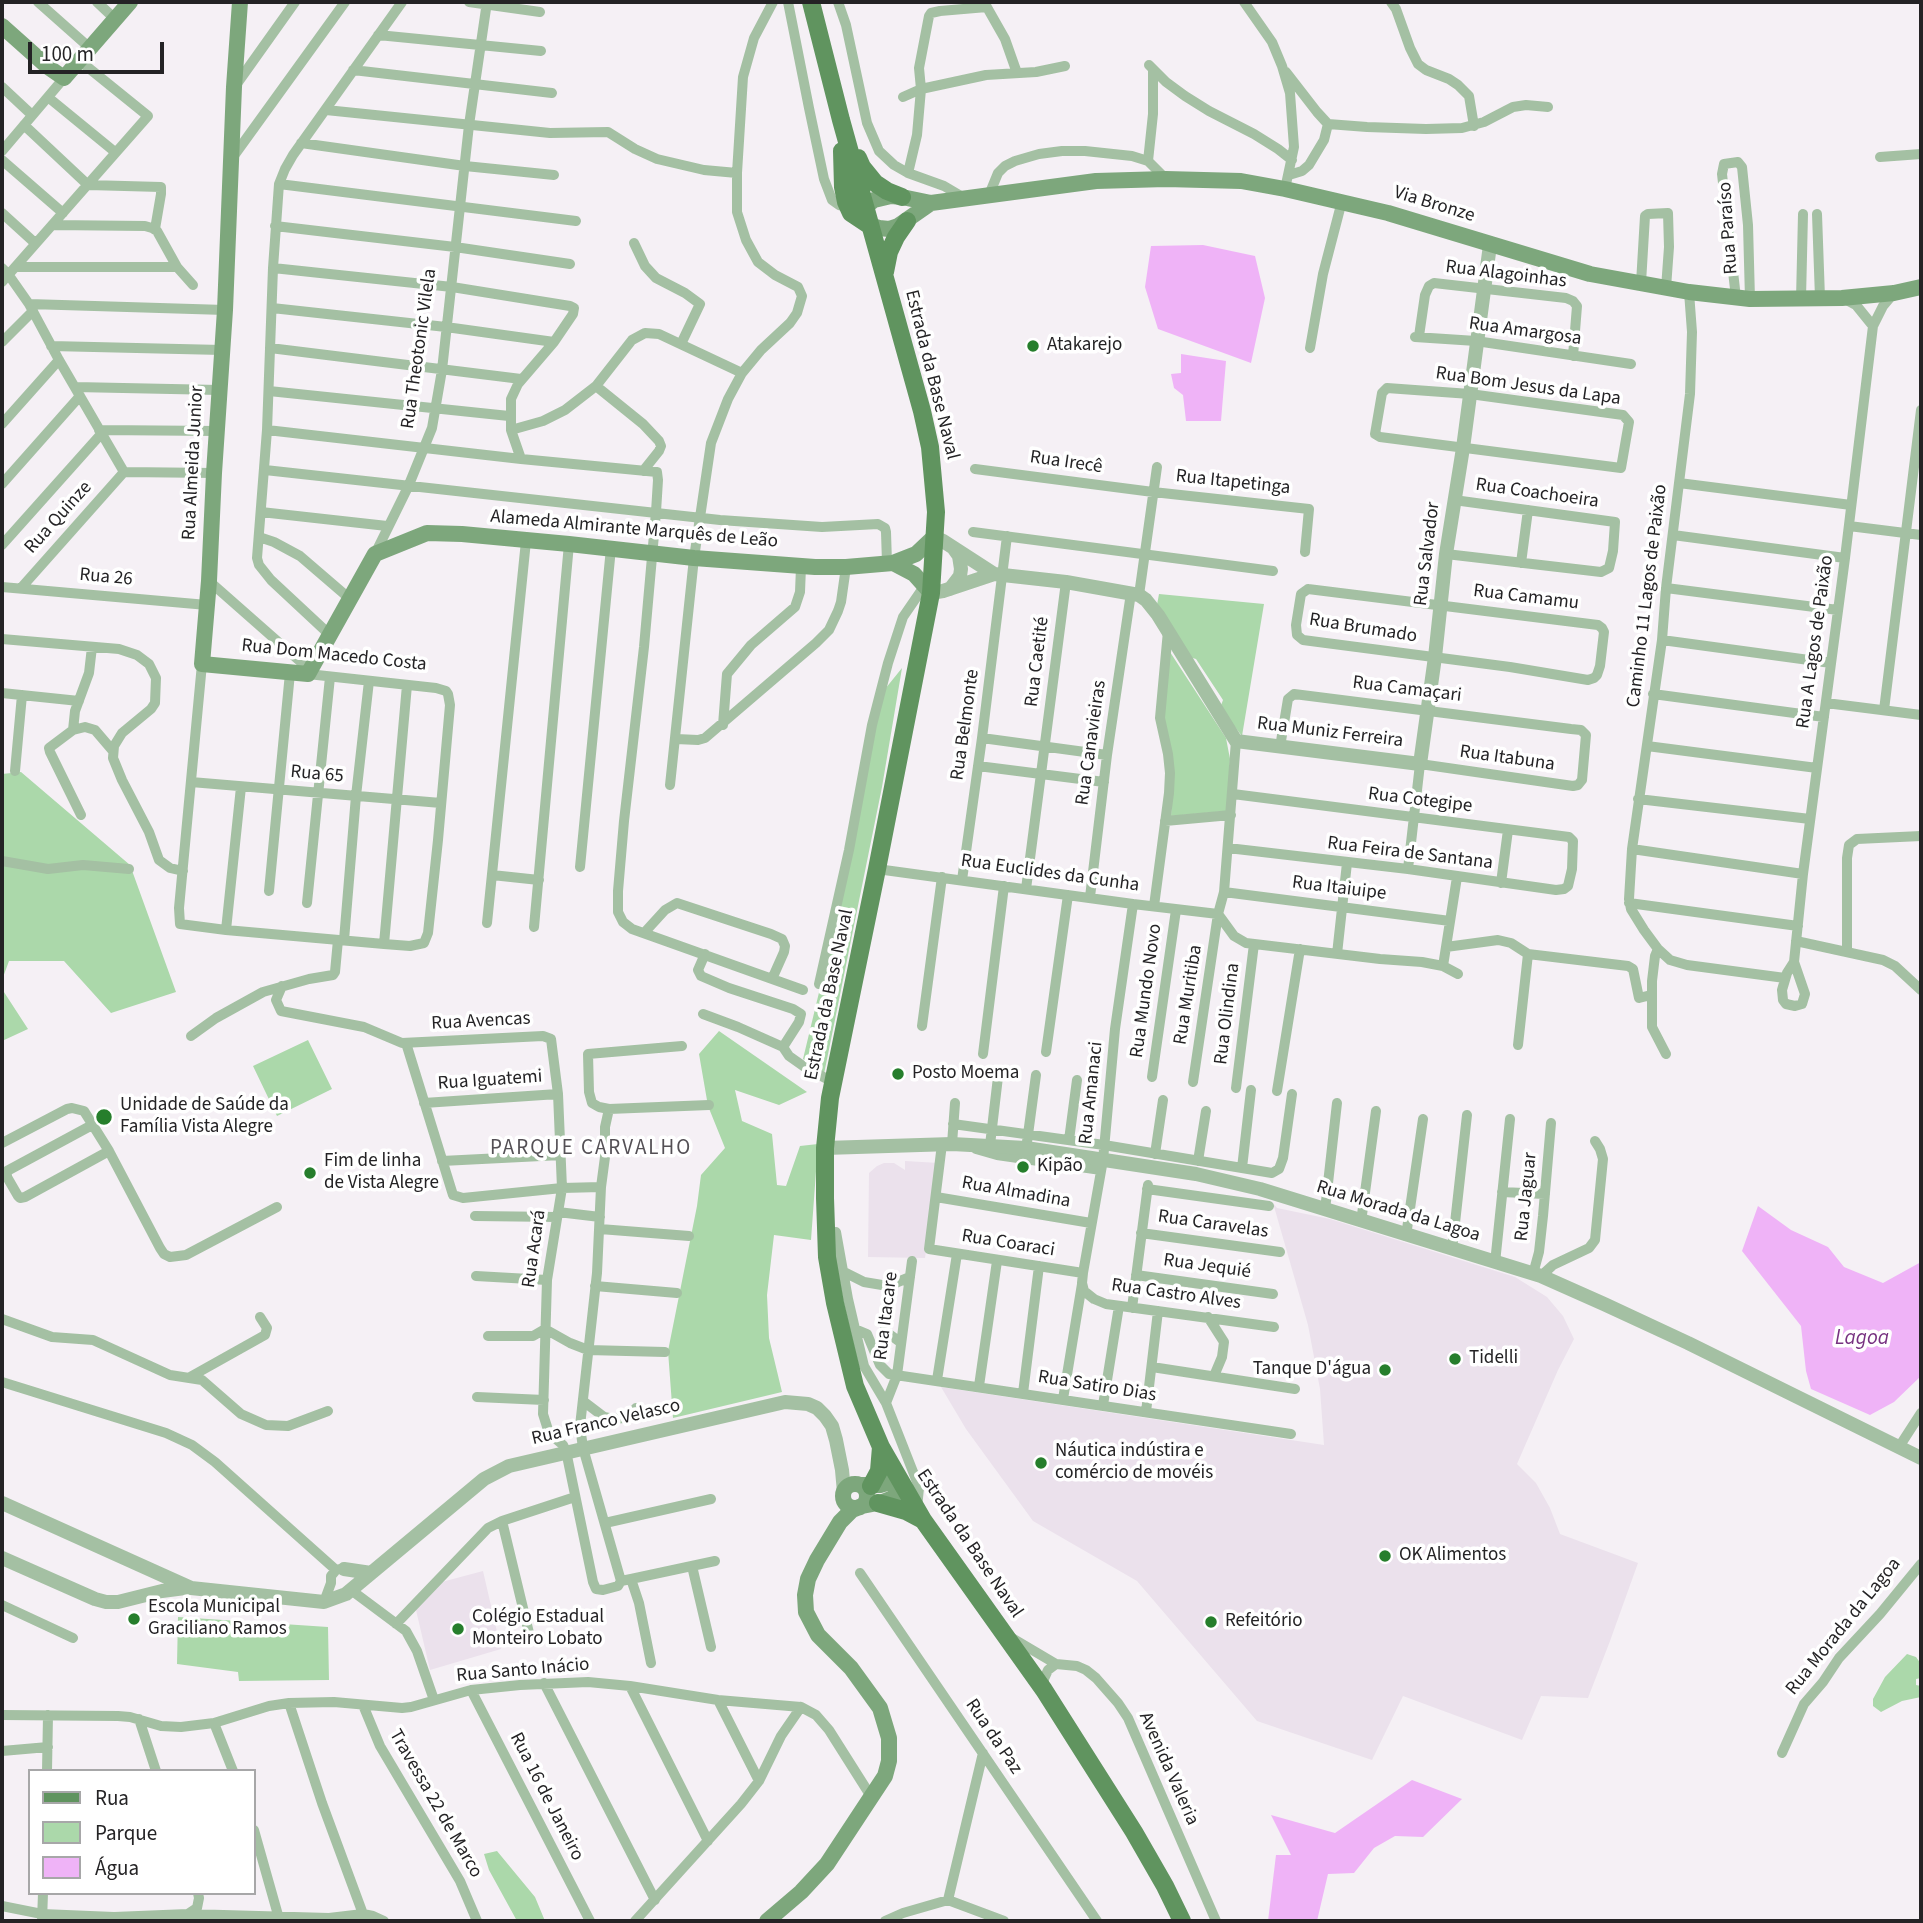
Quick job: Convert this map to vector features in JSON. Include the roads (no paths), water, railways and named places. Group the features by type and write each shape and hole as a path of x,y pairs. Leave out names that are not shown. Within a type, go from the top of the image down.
{"main road":[{"path":"2,26 48,68 64,78 130,2"},
{"path":"811,2 841,120 858,159 868,175 882,188 902,197"},
{"name":"Rua Almeida Junior","path":"202,664 241,4"},
{"path":"841,120 843,187 857,207 851,212 869,225"},
{"name":"Via Bronze","path":"857,207 885,197 902,197 931,204 1096,181 1166,179 1287,182 1342,201 1414,220 1590,274 1689,292 1743,298 1801,299 1894,293 1921,287"},
{"name":"Via Bronze","path":"869,225 889,229 898,226 931,204"},
{"path":"884,275 889,252 907,221"},
{"name":"Estrada da Base Naval","path":"869,225 930,447 936,512 928,589 877,869 833,1082 825,1148 829,1272 855,1385 881,1447 920,1514 1044,1690 1134,1832 1182,1921"},
{"name":"Alameda Almirante Marquês de Leão","path":"375,554 427,533 435,533 694,558 846,567 890,563 916,554 934,537"},
{"name":"Rua Theotonic Vilela","path":"309,672 375,554"},
{"path":"890,563 914,574 928,589"},
{"name":"Rua Dom Macedo Costa","path":"202,664 289,673 309,672"},
{"path":"825,1198 836,1232"},
{"path":"767,1921 801,1892 827,1864 872,1798 885,1776 889,1761 889,1738 884,1718 872,1695 851,1668 818,1635 805,1606 806,1586 811,1571 840,1522 855,1489 878,1471 881,1447"},
{"path":"855,1489 902,1482"},
{"path":"840,1522 852,1510 893,1498 902,1482"},
{"path":"855,1489 848,1506 870,1504 920,1514"}],"street":[{"path":"7,273 148,116 86,55 38,2"},
{"path":"97,2 115,19"},
{"path":"234,87 295,2"},
{"path":"231,160 345,2"},
{"path":"330,635 283,593 263,571 257,558 265,470 279,184 301,143 402,2"},
{"path":"468,2 540,12"},
{"path":"670,785 694,558 711,443 723,410 742,373 761,350 790,323 797,313 802,296 798,287 766,270 758,262 752,254 737,212 743,77 758,29 773,2"},
{"path":"788,2 824,178 832,200 839,205 857,207"},
{"path":"838,2 846,25 871,135 879,151 908,173 944,186 966,199"},
{"path":"1244,2 1272,42 1282,66 1292,107 1294,147 1287,182"},
{"path":"1391,2 1418,64 1449,79 1465,91 1470,101 1474,126"},
{"name":"Rua Theotonic Vilela","path":"375,554 408,487 432,428 442,370 469,125 487,3"},
{"path":"908,173 915,152 920,112 919,62 930,14 985,4 1005,39 1017,73"},
{"path":"378,35 541,51"},
{"path":"903,97 921,89 986,75 1043,71 1065,66"},
{"path":"1282,66 1328,124 1462,128 1474,126 1513,107 1548,107"},
{"path":"1148,161 1153,114 1151,67 1185,96 1254,134 1292,160"},
{"path":"353,70 552,93"},
{"path":"4,143 24,125 64,78"},
{"path":"2,87 32,115"},
{"path":"49,97 115,152"},
{"path":"326,110 550,134 608,132 657,159 704,170 737,173"},
{"path":"1287,182 1309,165 1324,140 1328,124"},
{"path":"24,125 88,185 160,187 155,229 177,267 192,285"},
{"path":"301,143 465,166 554,175"},
{"path":"989,195 1001,169 1015,161 1039,154 1085,151 1132,156 1148,161 1166,179"},
{"path":"1880,157 1921,154"},
{"path":"2,160 63,212"},
{"name":"Rua Paraíso","path":"1739,163 1742,167 1749,235 1743,298 1723,183 1723,164 1739,163"},
{"path":"279,184 576,221"},
{"path":"1310,348 1323,274 1342,201"},
{"path":"2,213 36,243"},
{"path":"1641,283 1644,218 1648,214 1668,213 1666,288"},
{"path":"1801,299 1803,214"},
{"path":"1817,214 1820,298"},
{"path":"52,225 145,226 155,229"},
{"path":"275,226 455,247 569,264"},
{"path":"634,243 645,266 656,278 699,302 700,307 681,344"},
{"name":"Rua Salvador","path":"1408,869 1446,554 1490,245"},
{"path":"7,273 177,267"},
{"path":"273,268 452,288 572,307 575,310 573,314 554,342 521,379 511,399 510,430 521,459"},
{"path":"7,273 31,307 124,472 214,473"},
{"name":"Rua Alagoinhas","path":"1417,337 1429,286 1444,283 1573,301 1577,306 1573,356"},
{"name":"Caminho 11 Lagos de Paixão","path":"1629,904 1632,849 1662,640 1690,394 1692,316 1689,292"},
{"name":"Rua A Lagos de Paixão","path":"1794,962 1805,994 1802,1004 1795,1006 1786,1004 1782,990 1794,962 1873,326 1883,306 1894,293"},
{"path":"1842,298 1856,305 1873,326"},
{"path":"31,307 225,310"},
{"path":"2,342 31,307"},
{"path":"272,308 554,342"},
{"path":"510,430 551,418 565,410 596,386 632,340 645,333 654,333 681,344 742,373"},
{"name":"Rua Amargosa","path":"1417,337 1476,341 1631,363"},
{"path":"51,346 222,350"},
{"path":"270,348 521,379"},
{"path":"2,424 59,360"},
{"path":"596,386 643,424 659,441 659,451 643,471"},
{"name":"Rua Bom Jesus da Lapa","path":"1385,389 1470,394 1623,415 1629,422 1621,468 1380,438 1375,434 1385,389"},
{"path":"2,484 78,392 219,390"},
{"path":"269,391 509,416"},
{"path":"1884,710 1921,410"},
{"path":"267,430 425,449 656,471 656,512 618,904 620,917 627,926 644,933 803,990"},
{"path":"2,545 100,432 217,431"},
{"name":"Rua Canavieiras","path":"1090,897 1107,755 1157,467"},
{"name":"Rua Irecê","path":"975,469 1153,492"},
{"path":"265,470 701,517 822,527 881,525 887,536 890,563"},
{"name":"Rua Quinze","path":"21,588 124,472"},
{"path":"1679,483 1851,505"},
{"name":"Rua Itapetinga","path":"1153,492 1309,509 1305,552"},
{"name":"Rua Coachoeira","path":"1454,500 1615,522 1611,563 1609,568 1601,572 1521,563"},
{"path":"1446,554 1521,563 1528,510"},
{"path":"261,512 386,528 391,542 396,545"},
{"path":"1849,526 1921,536"},
{"path":"973,532 1273,571"},
{"path":"1673,535 1845,558"},
{"name":"Rua Belmonte","path":"962,880 982,738 998,574 1007,536"},
{"path":"259,537 300,556 350,598"},
{"path":"934,537 998,574"},
{"path":"487,923 526,541"},
{"path":"534,928 569,544"},
{"path":"950,545 959,556 961,569 960,576 950,589"},
{"path":"580,867 611,548"},
{"path":"723,725 725,678 737,659 795,607 800,592 802,566"},
{"path":"676,739 700,740 723,725 829,630 841,603 846,567"},
{"path":"819,984 849,850 872,725 903,617 928,589 950,589 998,574 1135,594"},
{"path":"209,580 309,672"},
{"name":"Rua Caetité","path":"1026,889 1066,582"},
{"name":"Rua 26","path":"2,587 206,605"},
{"path":"1667,588 1838,610"},
{"name":"Rua Brumado","path":"1435,657 1309,641 1298,636 1296,625 1304,590 1441,605"},
{"name":"Rua Muniz Ferreira","path":"1135,594 1152,607 1236,741 1224,892 1218,914"},
{"name":"Rua Camamu","path":"1435,657 1588,680 1597,675 1604,632 1598,625 1441,605"},
{"path":"1154,906 1170,773 1160,713 1168,631"},
{"path":"2,639 119,649 137,655 149,664 156,678 155,703 122,733 113,751 113,758 149,832 159,860 170,868 183,871"},
{"path":"1662,640 1831,663"},
{"path":"73,730 74,718 89,673 92,647"},
{"name":"Rua Almeida Junior","path":"202,664 179,923 182,926 226,930"},
{"name":"Rua Dom Macedo Costa","path":"309,672 446,691 450,697 450,705 441,803"},
{"path":"269,891 289,673"},
{"path":"307,902 330,677"},
{"path":"191,1035 256,995 282,986 333,975 341,940 369,681"},
{"path":"384,944 407,685"},
{"path":"2,694 79,701"},
{"name":"Rua Camaçari","path":"1280,747 1288,699 1294,694 1581,730 1586,735 1583,777"},
{"path":"1653,694 1824,717"},
{"path":"15,771 23,695"},
{"path":"1826,703 1921,715"},
{"path":"81,815 49,749 50,746 73,730 85,727 95,730 113,751"},
{"path":"982,738 1107,755"},
{"name":"Rua Muniz Ferreira","path":"1236,741 1420,764"},
{"path":"1647,746 1817,768"},
{"name":"Rua Itabuna","path":"1420,764 1569,786 1578,785 1583,777"},
{"path":"978,766 1104,782"},
{"name":"Rua 65","path":"191,782 441,803"},
{"path":"241,787 226,930 384,944 416,945 424,943 426,939 441,803"},
{"name":"Rua Cotegipe","path":"1233,794 1571,838 1572,869"},
{"path":"1638,799 1810,819"},
{"path":"1165,821 1231,815"},
{"path":"1501,883 1508,830"},
{"path":"1847,952 1849,845 1857,839 1921,836"},
{"name":"Rua Feira de Santana","path":"1228,848 1561,890 1568,886 1572,869"},
{"path":"1632,849 1803,874"},
{"path":"2,861 48,869 83,865 129,869"},
{"path":"1337,954 1347,863"},
{"name":"Rua Euclides da Cunha","path":"877,869 1218,914"},
{"path":"492,875 539,880"},
{"path":"922,1026 942,877"},
{"path":"1443,966 1457,877"},
{"path":"983,1054 1004,886"},
{"name":"Rua Itaiuipe","path":"1224,892 1450,920"},
{"path":"1046,1052 1069,895"},
{"path":"644,933 665,910 677,903 771,934 782,939 785,946 772,979"},
{"name":"Rua Amanaci","path":"1102,1158 1115,1029 1133,904"},
{"path":"1629,904 1798,926"},
{"path":"1629,904 1665,957 1679,963 1786,978"},
{"name":"Rua Mundo Novo","path":"1152,1077 1176,910"},
{"path":"1218,914 1234,936 1246,943 1422,962 1443,966 1458,974"},
{"name":"Rua Muritiba","path":"1193,1082 1218,914"},
{"path":"1446,947 1498,940 1511,943 1528,954 1630,966 1639,997 1651,995"},
{"path":"1796,941 1883,960 1895,966 1921,990"},
{"name":"Rua Olindina","path":"1236,1088 1254,944"},
{"path":"1658,948 1651,995 1653,1029 1666,1054"},
{"path":"1277,1091 1300,949"},
{"path":"705,954 698,970 701,976 800,1013 802,1017 783,1047"},
{"path":"1518,1045 1528,954"},
{"path":"282,986 276,1000 281,1012 364,1027 406,1044 453,1195 457,1197 601,1187"},
{"path":"702,1014 783,1047 797,1062 833,1082"},
{"name":"Rua Avencas","path":"406,1044 543,1036 551,1039 553,1044"},
{"name":"Rua Acará","path":"553,1044 562,1188 547,1280 543,1414 550,1436 563,1445 566,1452"},
{"path":"682,1046 588,1054 587,1071 592,1103 609,1109 709,1105"},
{"path":"1027,1141 1036,1075"},
{"path":"991,1137 998,1077"},
{"path":"1069,1140 1077,1080"},
{"path":"1242,1168 1251,1090"},
{"name":"Rua Iguatemi","path":"424,1103 558,1094"},
{"name":"Rua Morada da Lagoa","path":"1027,1141 1069,1140 1102,1158 1156,1154 1275,1172 1283,1158 1292,1094"},
{"path":"1156,1154 1163,1100"},
{"name":"Rua Almadina","path":"929,1249 936,1197 954,1144 955,1103"},
{"path":"1325,1210 1337,1103"},
{"path":"2,1143 67,1109 78,1108 87,1114 110,1151 160,1248 170,1257 186,1255 277,1207"},
{"path":"609,1109 606,1117 596,1286 580,1426 583,1448 606,1523 626,1580 642,1614 651,1663"},
{"path":"1198,1161 1206,1111"},
{"path":"1361,1222 1376,1111"},
{"path":"1452,1250 1467,1115"},
{"path":"1406,1236 1423,1119"},
{"path":"1495,1263 1510,1119"},
{"path":"94,1124 7,1171 7,1177 18,1196 27,1196 110,1151"},
{"name":"Rua Morada da Lagoa","path":"953,1124 991,1137 1027,1141 1228,1181 1537,1275 1640,1321 1921,1458"},
{"name":"Rua Jaguar","path":"1537,1275 1552,1124"},
{"name":"Rua Morada da Lagoa","path":"825,1148 954,1144 991,1137"},
{"path":"1537,1275 1587,1250 1593,1244 1603,1166 1602,1152 1595,1141"},
{"path":"954,1144 997,1156 1102,1158 1063,1399"},
{"path":"442,1161 561,1156"},
{"path":"1132,1308 1148,1187 1269,1206"},
{"path":"1502,1192 1545,1194"},
{"name":"Rua Almadina","path":"936,1197 1091,1223"},
{"path":"475,1216 557,1214 689,1236"},
{"path":"836,1232 864,1366 886,1403 917,1482 920,1514"},
{"name":"Rua Caravelas","path":"1141,1233 1280,1252"},
{"name":"Rua Coaraci","path":"929,1249 1039,1266 1082,1278"},
{"path":"937,1380 957,1254"},
{"name":"Rua Itacare","path":"886,1403 897,1375 912,1261"},
{"path":"979,1386 997,1261"},
{"path":"1023,1393 1039,1266"},
{"path":"844,1272 863,1282 888,1286 909,1277"},
{"name":"Rua Jequié","path":"1136,1275 1273,1294"},
{"path":"476,1276 547,1280"},
{"name":"Rua Castro Alves","path":"1082,1278 1087,1294 1094,1299 1119,1306 1274,1327"},
{"path":"596,1286 677,1293"},
{"path":"885,1331 888,1286"},
{"path":"1103,1405 1119,1306"},
{"path":"1146,1412 1158,1311"},
{"path":"190,1377 265,1335 267,1328 260,1317"},
{"path":"1208,1317 1224,1342 1222,1357 1214,1377"},
{"path":"2,1319 52,1336 93,1340 170,1375 202,1380 241,1414 266,1425 288,1426 328,1411"},
{"path":"488,1336 533,1336 545,1329 588,1350 665,1352"},
{"path":"855,1329 867,1334 885,1331 900,1342"},
{"path":"867,1334 880,1365 889,1374 897,1375"},
{"path":"1152,1367 1295,1389"},
{"name":"Rua Satiro Dias","path":"897,1375 1291,1434"},
{"path":"2,1382 166,1433 192,1445 340,1569 351,1572 354,1583 351,1590"},
{"path":"477,1397 544,1400"},
{"path":"583,1401 604,1417 614,1419 624,1418 636,1408"},
{"name":"Rua Franco Velasco","path":"2,1558 106,1602 191,1588 324,1602 336,1599 351,1590 492,1474 509,1466 785,1402 817,1408 825,1416 832,1426 842,1469 855,1489"},
{"path":"1899,1447 1921,1413"},
{"path":"566,1452 596,1589 603,1590 618,1586 626,1580 715,1561"},
{"path":"396,1623 488,1528 575,1497"},
{"path":"606,1523 711,1499"},
{"name":"Rua Franco Velasco","path":"2,1503 191,1588"},
{"path":"502,1521 529,1633"},
{"name":"Rua Morada da Lagoa","path":"1782,1753 1804,1704 1839,1658 1921,1564"},
{"path":"692,1566 711,1647"},
{"path":"324,1602 331,1577 340,1569 371,1573"},
{"name":"Rua da Paz","path":"860,1573 1097,1921"},
{"path":"331,1583 339,1591 351,1590 396,1623 412,1640 435,1700"},
{"path":"2,1605 73,1638"},
{"name":"Avenida Valeria","path":"1001,1630 1056,1664 1077,1666 1096,1678 1128,1718 1216,1921"},
{"path":"1044,1690 1044,1679 1048,1670 1056,1664"},
{"name":"Rua Santo Inácio","path":"2,1715 118,1716 172,1727 214,1723 289,1703 334,1702 402,1708 471,1690 588,1682 718,1700 801,1707"},
{"path":"544,1683 655,1900"},
{"path":"630,1686 708,1841"},
{"name":"Rua 16 de Janeiro","path":"471,1690 590,1921"},
{"path":"718,1700 759,1781"},
{"path":"289,1703 363,1914"},
{"name":"Travessa 22 de Marco","path":"363,1704 380,1746 460,1881 477,1921"},
{"path":"635,1921 759,1781 781,1736 801,1707 816,1715 829,1730 872,1798"},
{"path":"47,1769 48,1715"},
{"path":"139,1719 155,1769"},
{"path":"214,1723 232,1769"},
{"path":"2,1751 48,1747"},
{"path":"948,1900 983,1753"},
{"path":"256,1837 278,1915"},
{"path":"42,1918 43,1895"},
{"path":"188,1918 197,1908 199,1895"},
{"path":"885,1921 948,1900 1004,1921"},
{"path":"2,1906 42,1918 259,1919 278,1915 329,1920 363,1914 384,1921"}],"water":[{"path":"1203,245 1255,256 1265,298 1251,363 1158,329 1145,287 1151,246"},
{"path":"1181,354 1226,361 1221,421 1186,421 1183,395 1174,388 1171,374 1181,373"},
{"name":"Lagoa","path":"1758,1206 1791,1230 1828,1247 1844,1267 1883,1283 1921,1262 1921,1376 1894,1402 1870,1415 1811,1389 1806,1371 1801,1326 1742,1251"},
{"path":"1412,1780 1462,1799 1423,1837 1395,1836 1374,1848 1354,1873 1328,1874 1317,1921 1268,1921 1276,1855 1291,1855 1271,1815 1335,1833"}],"place":[{"name":"Atakarejo","path":"1033,346"},
{"name":"Posto Moema","path":"898,1074"},
{"name":"Unidade de Saúde da Família Vista Alegre","path":"104,1117"},
{"name":"Kipão","path":"1023,1167"},
{"name":"Fim de linha de Vista Alegre","path":"310,1173"},
{"name":"Tidelli","path":"1455,1359"},
{"name":"Tanque D'água","path":"1385,1370"},
{"name":"Náutica indústira e comércio de movéis","path":"1041,1463"},
{"name":"OK Alimentos","path":"1385,1556"},
{"name":"Escola Municipal Graciliano Ramos","path":"134,1619"},
{"name":"Refeitório","path":"1211,1622"},
{"name":"Colégio Estadual Monteiro Lobato","path":"458,1629"}],"district":[{"name":"PARQUE CARVALHO","path":"591,1149"}]}
